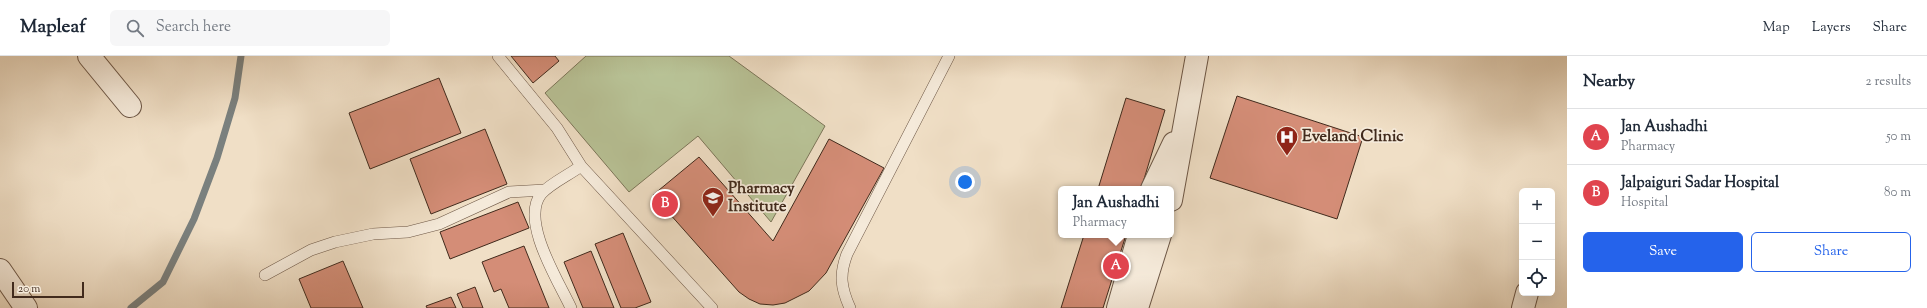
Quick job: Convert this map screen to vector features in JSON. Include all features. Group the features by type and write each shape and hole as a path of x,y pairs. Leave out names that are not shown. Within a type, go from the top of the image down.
{"street":[{"path":"89,56 130,106"},
{"path":"1173,186 1183,126 1197,56"},
{"path":"1153,186 1183,126"},
{"path":"1118,308 1138,238"},
{"path":"1137,308 1159,238"},
{"path":"0,270 26,308"},
{"path":"1522,308 1526,296"}],"lane":[{"path":"498,56 557,128 581,166 712,308"},
{"path":"850,308 842,283 841,269 847,254 949,56"},
{"path":"571,308 542,248 535,225 536,203 540,195 545,190 581,166"},
{"path":"265,275 311,250 335,242 373,234 408,232 439,224 509,192 545,190"}],"green space":[{"path":"586,56 729,56 825,126 771,222 698,136 629,192 545,93"}],"building":[{"path":"511,56 555,56 559,61 533,83"},
{"path":"439,78 461,133 370,169 349,113"},
{"name":"Eveland Clinic","path":"1237,96 1363,137 1337,219 1210,178"},
{"path":"1126,98 1165,110 1142,186 1099,186"},
{"path":"485,129 507,184 431,214 410,159"},
{"name":"Pharmacy Institute","path":"829,139 884,168 826,273 809,291 785,303 773,305 760,304 739,292 653,195 699,157 773,241"},
{"path":"518,202 529,228 450,259 440,232"},
{"path":"623,233 651,302 635,308 621,308 595,244"},
{"path":"1083,238 1125,238 1103,308 1061,308"},
{"path":"524,246 549,308 509,308 501,289 494,292 482,262"},
{"path":"591,251 614,308 583,308 564,262"},
{"path":"343,261 363,308 311,308 299,279"},
{"path":"475,287 483,308 463,308 457,294"},
{"path":"451,297 456,308 427,308 426,306"}],"waterway":[{"path":"131,308 163,282 194,219 217,158 235,98 241,56"}],"place":[{"name":"Eveland Clinic","path":"1287,156"},
{"name":"Jalpaiguri Sadar Hospital","path":"665,204"},
{"name":"Pharmacy Institute","path":"713,218"},
{"name":"Jan Aushadhi","path":"1116,266"}]}
